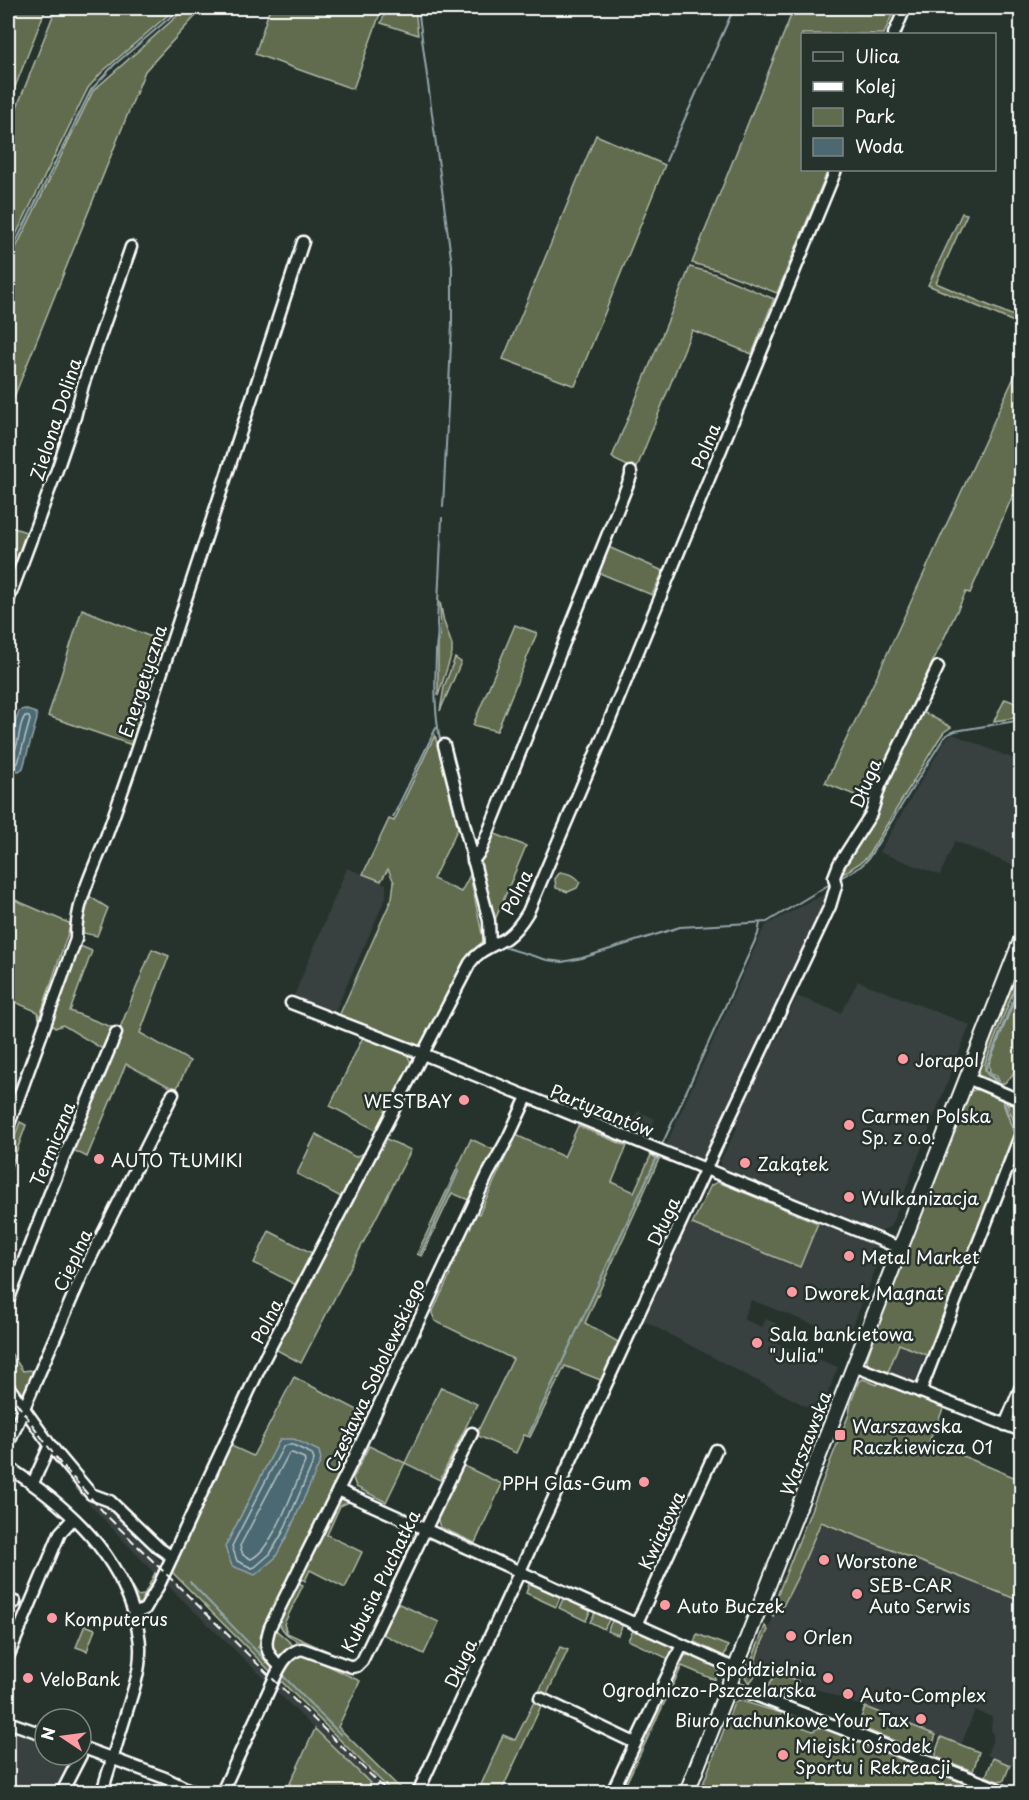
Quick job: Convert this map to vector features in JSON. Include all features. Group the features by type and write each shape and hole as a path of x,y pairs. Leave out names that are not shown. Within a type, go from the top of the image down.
{"street":[{"path":"894,33 905,8"},
{"name":"Polna","path":"134,1614 145,1609 150,1603 263,1361 470,963 480,951 508,936 528,912 837,171"},
{"name":"Energetyczna","path":"8,1126 76,939 75,925 80,904 137,748 303,242"},
{"name":"Zielona Dolina","path":"8,602 58,467 83,385 131,247"},
{"path":"473,861 481,850 627,487 631,472"},
{"name":"Długa","path":"418,1792 705,1170 830,906 836,886 834,877 839,864 871,814 880,786 938,667"},
{"path":"444,745 489,921 490,946"},
{"name":"Warszawska","path":"687,1792 1022,938"},
{"name":"Partyzantów","path":"291,1003 423,1054 900,1248"},
{"name":"Termiczna","path":"8,1301 64,1157 116,1033"},
{"path":"967,1078 1022,1101"},
{"name":"Cieplna","path":"8,1445 82,1275 173,1094"},
{"name":"Czesława Sobolewskiego","path":"280,1666 268,1652 266,1643 270,1627 527,1097"},
{"path":"920,1392 1022,1131"},
{"path":"854,1366 1022,1431"},
{"path":"1005,1425 1022,1384"},
{"path":"8,1386 50,1445 91,1494 110,1501 159,1548 172,1557"},
{"name":"Kubusia Puchatka","path":"280,1666 292,1653 302,1649 352,1667 357,1666 367,1652 472,1433"},
{"path":"33,1484 50,1445"},
{"name":"Kwiatowa","path":"636,1624 716,1450"},
{"path":"8,1467 33,1484 97,1543 114,1567 129,1598 137,1624 140,1651 138,1675 102,1792"},
{"path":"338,1490 736,1669"},
{"path":"8,1657 60,1533 73,1520"},
{"path":"612,1792 682,1645"},
{"path":"222,1792 280,1666"},
{"path":"729,1685 1006,1792"},
{"path":"540,1698 635,1743"},
{"path":"8,1722 33,1731"},
{"path":"93,1753 113,1758 194,1792"},
{"path":"62,1792 74,1767"}],"shaded area":[{"path":"953,734 1021,762 1021,869 955,841 940,875 879,852 946,739"},
{"path":"347,868 386,884 386,897 334,1014 293,998"},
{"path":"829,892 788,983 783,985 780,992 782,996 704,1161 666,1145 766,925"},
{"path":"858,981 970,1025 891,1226 880,1232 723,1169 720,1161 735,1132 737,1127 735,1125 773,1042 776,1041 797,996 841,1013"},
{"path":"638,1111 655,1119 646,1139 628,1132"},
{"path":"689,1223 799,1267 818,1223 875,1246 880,1258 848,1338 751,1300 743,1319 762,1327 766,1319 777,1324 771,1341 838,1367 825,1400 807,1407 644,1321"},
{"path":"899,1344 925,1354 915,1383 888,1372"},
{"path":"8,1398 18,1414 8,1437"},
{"path":"27,1409 101,1502 165,1566 159,1578 76,1490 22,1420"},
{"path":"821,1522 1017,1600 1021,1590 1021,1769 987,1755 993,1738 992,1717 975,1710 961,1745 755,1665 777,1606 782,1607"},
{"path":"168,1574 272,1677 269,1683 164,1582"},
{"path":"277,1681 389,1792 379,1792 273,1688"},
{"path":"8,1728 33,1737 33,1767 71,1767 59,1792 8,1792"}],"green space":[{"path":"8,8 46,8 8,105"},
{"path":"56,8 176,8 102,72 88,88 8,251 8,130"},
{"path":"186,8 203,8 145,71 8,412 8,264 93,91"},
{"path":"270,8 382,8 353,89 255,54"},
{"path":"387,8 415,8 418,35 381,23"},
{"path":"794,8 895,8 884,33 801,33 801,171 828,171 777,293 692,263"},
{"path":"596,135 665,165 575,386 503,359"},
{"path":"962,213 967,214 936,283 1021,319 1021,325 928,285"},
{"path":"690,267 715,274 774,299 752,354 692,330 636,470 612,457"},
{"path":"1021,362 1021,488 1018,496 1013,495 970,593 966,592 867,800 825,783 875,680"},
{"path":"8,526 26,532 11,576 8,575"},
{"path":"606,546 663,571 652,595 595,571"},
{"path":"440,602 452,645 452,653 438,696 438,644"},
{"path":"82,609 166,643 132,745 48,716"},
{"path":"515,625 537,633 497,731 473,725"},
{"path":"455,658 461,662 440,711 444,687"},
{"path":"1005,699 1021,705 1021,717 994,721"},
{"path":"925,702 923,712 951,727 939,739 867,857 838,877"},
{"path":"435,735 458,828 433,879 461,892 470,875 485,939 469,956 421,1049 339,1016 392,898 394,882 388,869 381,881 363,874 389,819 394,821"},
{"path":"490,832 526,846 492,927 477,866"},
{"path":"560,872 576,878 580,882 577,888 568,892 556,888 555,879"},
{"path":"87,895 108,908 97,936 79,932"},
{"path":"8,897 71,924 39,1019 38,1012 8,999"},
{"path":"80,946 92,951 70,1011 114,1028 104,1050 63,1025 55,1028 52,1024"},
{"path":"152,949 169,956 140,1033 190,1061 176,1090 126,1064 87,1157 71,1149"},
{"path":"1021,958 1021,972 985,1064 985,1071 993,1078 997,1087 981,1079 977,1071"},
{"path":"1019,988 1022,988 1023,1013 1020,1056 1010,1078 1001,1085 996,1075 990,1073 989,1064"},
{"path":"364,1035 407,1054 411,1063 376,1130 330,1106"},
{"path":"978,1089 1021,1105 1022,1120 1017,1130 1006,1101 1002,1100 1015,1136 965,1263 962,1265 929,1356 899,1344 888,1372 873,1367 867,1363 867,1359 873,1338 968,1094"},
{"path":"20,1122 26,1125 8,1175 8,1155"},
{"path":"578,1126 627,1146 612,1182 634,1192 651,1155 659,1159 585,1323 620,1343 603,1381 565,1366 530,1437 524,1435 516,1453 476,1435 513,1359 435,1321 432,1313 450,1275 444,1271 474,1212 479,1214 516,1135 564,1157"},
{"path":"316,1134 355,1157 364,1153 341,1197 297,1174"},
{"path":"384,1138 411,1150 301,1363 275,1349"},
{"path":"471,1139 494,1150 471,1201 452,1193 422,1256 417,1254"},
{"path":"718,1182 818,1223 800,1267 692,1224 711,1185"},
{"path":"269,1231 312,1253 296,1285 254,1263"},
{"path":"8,1349 23,1371 30,1370 35,1373 23,1401 8,1381"},
{"path":"294,1377 369,1416 258,1647 272,1662 273,1674 169,1569 227,1444 253,1456"},
{"path":"863,1379 877,1385 878,1382 944,1407 929,1442 1021,1480 1022,1590 1018,1600 821,1522 782,1608 777,1606 773,1617 770,1614 849,1414 859,1381"},
{"path":"441,1387 477,1404 440,1480 405,1463"},
{"path":"369,1446 405,1463 386,1502 356,1487 353,1478"},
{"path":"462,1465 502,1484 475,1543 440,1527 437,1518"},
{"path":"342,1498 366,1506 367,1510 349,1502 340,1506 327,1535 362,1552 345,1588 310,1570 305,1581 300,1578 336,1502"},
{"path":"399,1524 415,1531 419,1536 359,1659 352,1662 320,1652 321,1648 348,1660 357,1657 413,1539 410,1530"},
{"path":"155,1573 159,1578 145,1602 140,1606 127,1582 137,1596 144,1595"},
{"path":"530,1581 561,1595 556,1607 526,1593"},
{"path":"297,1582 303,1585 284,1624 287,1633 316,1646 314,1649 288,1635 278,1620"},
{"path":"564,1597 591,1609 586,1621 559,1608"},
{"path":"397,1603 439,1622 424,1654 382,1634"},
{"path":"596,1611 610,1618 604,1629 590,1622"},
{"path":"613,1619 623,1624 618,1635 607,1631"},
{"path":"275,1624 276,1630 293,1645 281,1658 276,1658 269,1648"},
{"path":"85,1625 95,1629 87,1651 76,1647"},
{"path":"765,1626 768,1630 757,1656 755,1674 749,1683 745,1677"},
{"path":"634,1629 673,1646 671,1660 628,1640"},
{"path":"697,1634 728,1646 724,1656 694,1642"},
{"path":"560,1647 568,1650 546,1696 538,1694"},
{"path":"302,1653 360,1681 338,1727 404,1792 392,1792 278,1678 284,1673 293,1655"},
{"path":"689,1654 720,1667 715,1680 682,1666 622,1792 618,1792 681,1658"},
{"path":"777,1673 798,1681 790,1700 765,1690"},
{"path":"536,1698 542,1704 501,1792 478,1792 503,1735 515,1740"},
{"name":"Miejski Ośrodek Sportu i Rekreacji","path":"738,1700 781,1713 784,1721 813,1731 820,1727 976,1788 977,1792 700,1792 734,1703"},
{"path":"865,1707 936,1735 930,1752 928,1754 858,1726"},
{"path":"315,1729 370,1783 365,1792 286,1792"},
{"path":"941,1737 979,1752 973,1771 936,1757"},
{"path":"993,1758 1010,1765 1004,1780 997,1781 986,1776"}],"water":[{"path":"24,709 36,713 37,719 23,768 19,771 10,770 8,768 13,729 19,711"},
{"path":"280,1439 294,1439 319,1451 321,1460 275,1558 255,1575 232,1566 225,1547"}],"waterway":[{"path":"8,258 91,90 114,65 181,8"},
{"path":"418,8 452,265 452,323 443,507"},
{"path":"666,161 734,8"},
{"path":"441,744 435,688 442,518"},
{"path":"837,880 861,866 868,859 948,734 1022,720"},
{"path":"393,817 436,728"},
{"path":"500,946 547,960 562,962 582,958 680,927 767,922 830,884"},
{"path":"481,909 484,927"},
{"path":"661,1147 758,934 760,923"},
{"path":"998,1084 994,1077 986,1071 987,1065 1022,977"},
{"path":"1004,1101 1014,1131"},
{"path":"529,1434 657,1157"},
{"path":"421,1253 459,1170"},
{"path":"8,1376 23,1397"},
{"path":"30,1406 50,1434"},
{"path":"58,1445 78,1470"},
{"path":"86,1479 93,1488"},
{"path":"190,1582 265,1660"},
{"path":"284,1677 341,1735"}],"railway":[{"path":"8,1391 60,1463 106,1515 388,1792"}],"place":[{"name":"Jorapol","path":"903,1059"},
{"name":"WESTBAY","path":"464,1100"},
{"name":"Carmen Polska Sp. z o.o.","path":"849,1125"},
{"name":"AUTO TŁUMIKI","path":"99,1159"},
{"name":"Zakątek","path":"745,1163"},
{"name":"Wulkanizacja","path":"849,1197"},
{"name":"Metal Market","path":"849,1256"},
{"name":"Dworek Magnat","path":"792,1292"},
{"name":"Sala bankietowa \"Julia\"","path":"757,1343"},
{"name":"Warszawska Raczkiewicza 01","path":"840,1435"},
{"name":"PPH Glas-Gum","path":"644,1482"},
{"name":"Worstone","path":"824,1560"},
{"name":"SEB-CAR Auto Serwis","path":"857,1594"},
{"name":"Auto Buczek","path":"665,1605"},
{"name":"Komputerus","path":"52,1618"},
{"name":"Orlen","path":"791,1636"},
{"name":"VeloBank","path":"28,1678"},
{"name":"Spółdzielnia Ogrodniczo-Pszczelarska","path":"828,1678"},
{"name":"Auto-Complex","path":"848,1694"},
{"name":"Biuro rachunkowe Your Tax","path":"921,1719"},
{"name":"Miejski Ośrodek Sportu i Rekreacji","path":"783,1755"}]}
